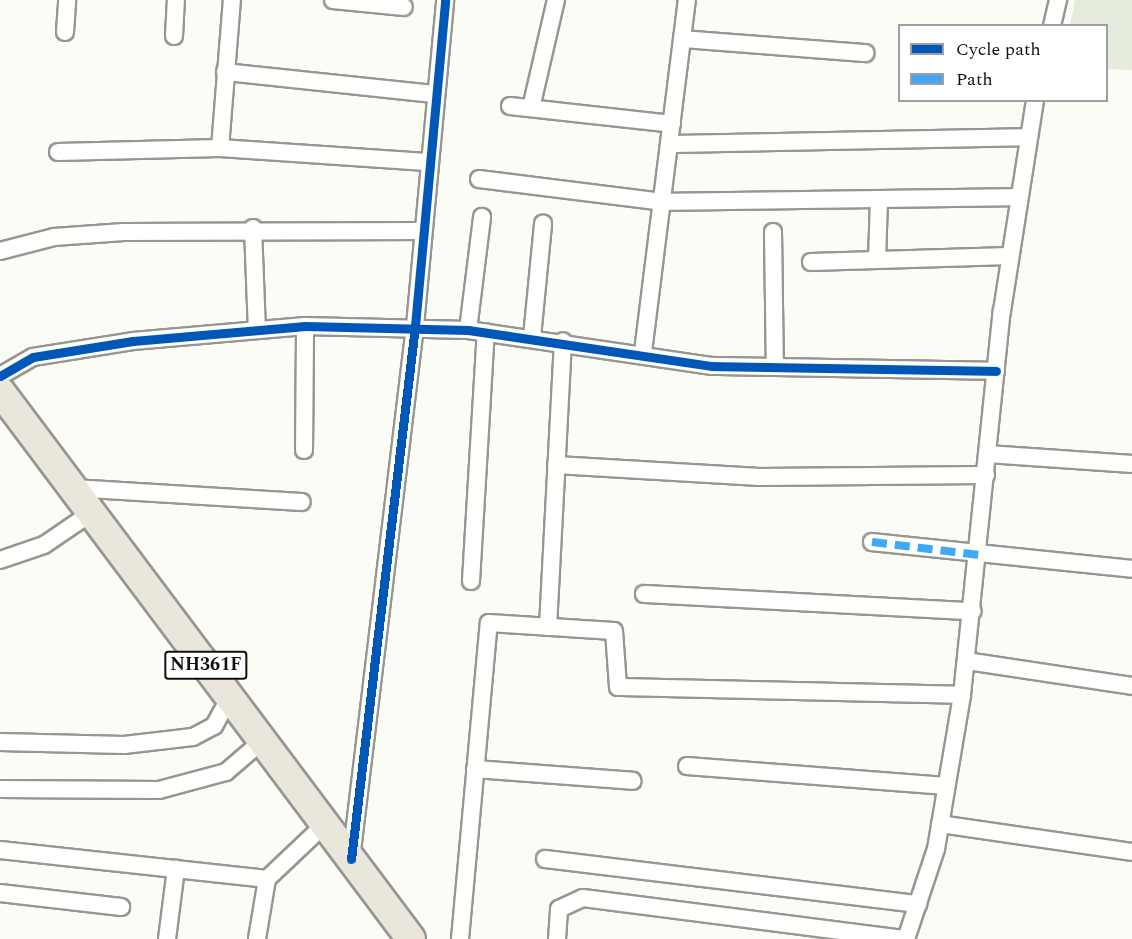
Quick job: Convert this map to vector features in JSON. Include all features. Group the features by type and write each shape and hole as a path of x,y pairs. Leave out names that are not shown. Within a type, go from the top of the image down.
{"highway":[{"name":"NH361F","path":"3,400 73,488 411,939"}],"street":[{"path":"65,32 66,0"},
{"path":"174,36 176,0"},
{"path":"220,148 232,0"},
{"path":"333,0 404,7"},
{"path":"351,859 415,326 433,94 445,0"},
{"path":"531,108 556,0"},
{"path":"643,352 687,0"},
{"path":"1052,24 1058,0"},
{"path":"682,39 865,53"},
{"path":"225,72 433,94"},
{"path":"556,939 560,909 583,898 905,939 918,904 940,824 962,695 1010,256 1035,102"},
{"path":"510,106 672,124"},
{"path":"669,144 1028,137"},
{"path":"58,152 220,148 427,162"},
{"path":"479,179 663,202 1019,197"},
{"path":"877,260 879,199"},
{"path":"468,330 482,217"},
{"path":"532,337 543,224"},
{"path":"0,251 54,237 253,228 422,231"},
{"path":"253,228 257,330"},
{"path":"773,232 775,367"},
{"path":"811,262 1010,256"},
{"path":"0,376 33,357 304,326 415,326 468,330 643,352 712,366 996,371"},
{"path":"304,326 304,450"},
{"path":"471,581 486,332"},
{"path":"548,627 562,341"},
{"path":"988,454 1132,464"},
{"path":"556,465 760,477 986,475"},
{"path":"73,488 302,502"},
{"path":"0,560 44,545 91,513"},
{"path":"872,542 979,555 1132,569"},
{"path":"644,594 973,610"},
{"path":"460,939 489,623 614,631 618,687 962,695"},
{"path":"966,661 1132,686"},
{"path":"0,742 124,745 193,737 214,726 230,698"},
{"path":"0,789 159,790 226,772 262,741"},
{"path":"687,766 946,786"},
{"path":"476,769 633,782"},
{"path":"258,939 267,879 325,824"},
{"path":"940,824 1132,852"},
{"path":"0,850 267,879"},
{"path":"545,859 918,904"},
{"path":"166,939 176,869"},
{"path":"0,893 121,907"}],"green space":[{"path":"1075,0 1132,0 1132,70 1108,69 1108,24 1070,24"}],"marked path":[{"path":"872,542 979,555"}],"cycle path":[{"path":"351,859 415,326 445,0"},
{"path":"0,376 33,357 133,341 305,326 468,330 712,366 996,371"}]}
